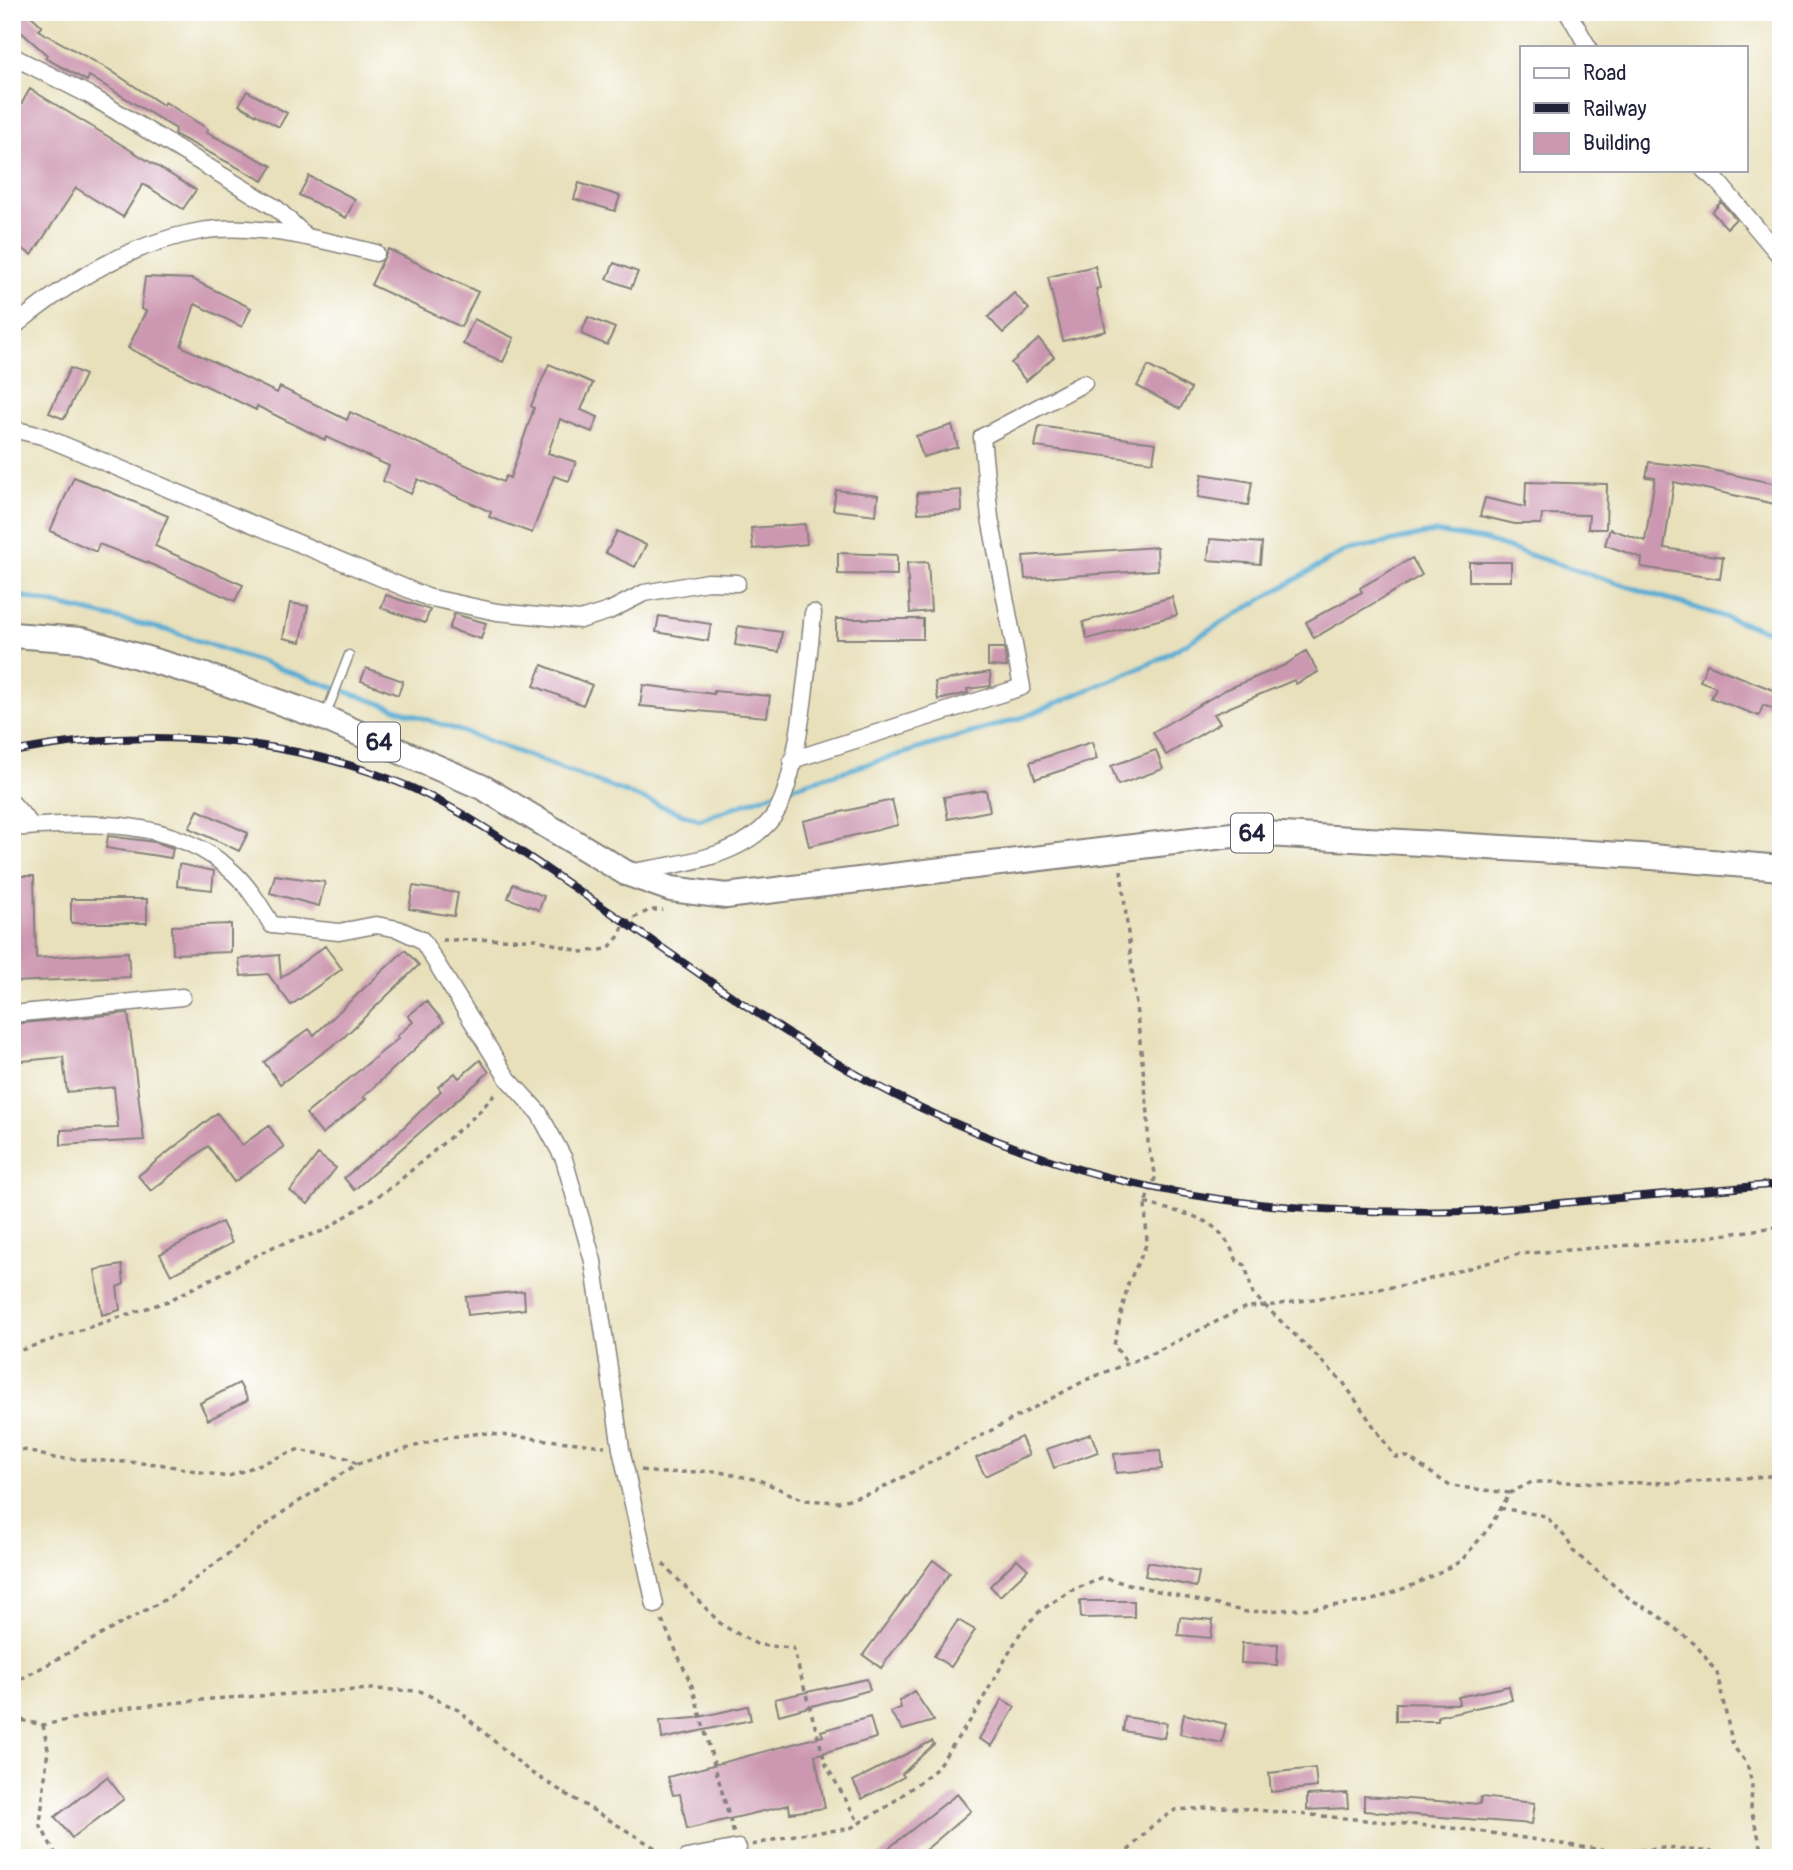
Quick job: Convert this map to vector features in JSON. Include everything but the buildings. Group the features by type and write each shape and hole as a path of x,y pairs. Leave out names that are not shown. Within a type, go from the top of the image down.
{"main road":[{"name":"64","path":"12,635 82,640 328,711 484,788 626,873 671,889 726,896 1249,833 1640,856 1781,868"}],"street":[{"path":"1568,12 1587,46"},
{"path":"12,56 89,94 276,208 307,237"},
{"path":"1706,172 1718,182 1781,257"},
{"path":"12,328 61,289 106,264 166,241 202,231 242,230 307,237 376,253"},
{"path":"792,760 1022,687 990,518 982,437 1084,383"},
{"path":"12,429 42,436 427,597 496,612 580,621 609,611 644,593 708,582 737,583"},
{"path":"626,873 722,852 752,835 774,816 792,760 813,613"},
{"path":"12,803 32,826"},
{"path":"12,828 109,824 166,833 199,848 234,873 272,925 339,932 376,925 398,929 422,940 508,1079 539,1113 564,1159 593,1261 621,1449 655,1605"},
{"path":"12,1014 182,997"},
{"path":"688,1858 738,1848"}],"lane":[{"path":"328,711 349,655"}],"path":[{"path":"1119,850 1148,1114 1148,1145 1156,1175 1145,1203 1147,1243 1128,1284 1114,1345 1128,1364"},
{"path":"422,940 536,939 582,952 608,949 619,936 625,922 650,910 673,910"},
{"path":"12,1353 168,1301 275,1246 323,1231 392,1187 476,1115 508,1079"},
{"path":"1145,1203 1211,1222 1227,1238 1237,1261 1245,1265 1253,1294 1288,1331 1312,1348 1343,1382 1395,1457 1408,1457 1450,1486 1510,1493"},
{"path":"625,1468 658,1473 714,1471 759,1480 804,1500 838,1502 876,1492 1070,1388 1128,1364 1246,1307 1412,1284 1519,1254 1681,1241 1781,1226"},
{"path":"12,1684 175,1594 286,1510 357,1464 430,1441 482,1433 621,1449"},
{"path":"12,1447 54,1458 159,1464 227,1477 297,1450 347,1458 357,1464"},
{"path":"655,1605 692,1686 738,1848 799,1834 849,1829 888,1806 935,1770 972,1718 1021,1630 1040,1611 1070,1591 1103,1578 1247,1612 1370,1601 1416,1584 1461,1561 1489,1528 1510,1493 1532,1482 1682,1483 1781,1475"},
{"path":"1500,1508 1546,1516 1567,1539 1573,1551 1629,1598 1660,1616 1696,1645 1717,1673 1733,1746 1747,1763 1752,1784 1751,1811 1763,1853"},
{"path":"642,1542 722,1625 758,1645 793,1648 826,1765 859,1823"},
{"path":"12,1718 43,1725 132,1707 211,1699 371,1689 420,1691 458,1710 530,1772 672,1858"},
{"path":"43,1725 48,1749 40,1825 58,1858"},
{"path":"1121,1858 1152,1826 1175,1810 1226,1807 1472,1830 1614,1852 1664,1849 1763,1853 1781,1857"}],"waterway":[{"path":"12,594 170,631 475,736 699,820 785,789 1024,717 1158,660 1343,552 1435,532 1483,540 1781,635"}],"railway":[{"path":"12,752 112,739 215,740 316,756 365,770 412,788 458,811 503,839 765,1018 874,1084 951,1122 1030,1153 1137,1184 1247,1203 1414,1212 1495,1210 1781,1184"}]}
